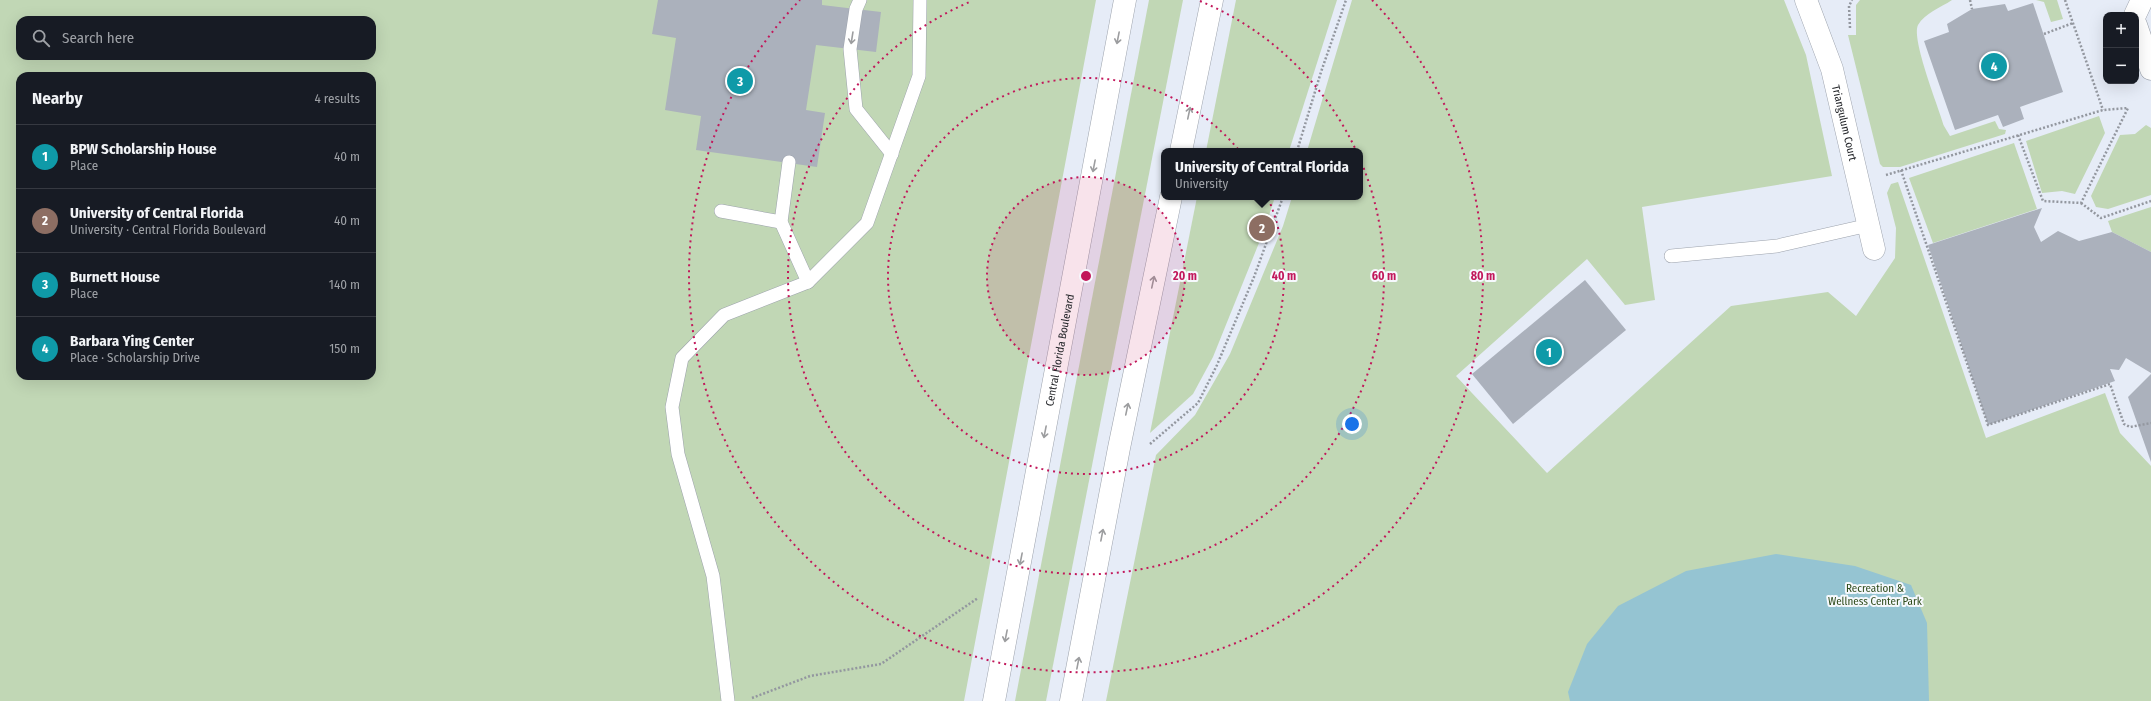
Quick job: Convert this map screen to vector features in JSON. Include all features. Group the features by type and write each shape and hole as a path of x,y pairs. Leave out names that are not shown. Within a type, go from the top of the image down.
{"street":[{"name":"Central Florida Boulevard","path":"994,701 1125,0"},
{"path":"1182,148 1212,0"},
{"name":"Triangulum Court","path":"1806,0 1832,69 1874,249"},
{"path":"2136,12 2142,0"},
{"path":"2139,35 2151,69"},
{"path":"1071,701 1119,448 1170,200"}],"lane":[{"path":"860,0 856,8 850,49 856,109 892,154"},
{"path":"728,701 713,576 678,454 672,407 682,358 724,315 808,282 867,223 919,76 920,0"},
{"path":"789,162 781,222 808,282"},
{"path":"721,212 781,222"},
{"path":"1671,256 1777,246 1869,226"}],"path":[{"path":"1298,148 1321,72 1346,0"},
{"path":"1850,28 1849,6 1852,0"},
{"path":"1970,0 1972,9"},
{"path":"2065,0 2103,110"},
{"path":"2044,34 2073,23"},
{"path":"1859,183 2103,110 2128,108 2081,203"},
{"path":"2018,135 2043,201 2081,203 2101,218 2151,201"},
{"path":"1901,170 1988,425 2110,384 2124,424 2130,427 2151,423"},
{"path":"1148,446 1198,403 1217,365 1254,277 1282,200"},
{"path":"750,699 810,676 881,664 978,598"}],"green space":[{"path":"0,0 1096,0 964,701 0,701"},
{"path":"1149,0 1183,0 1046,701 1015,701"},
{"path":"1236,0 1337,0 1290,148 1207,148"},
{"name":"Recreation & Wellness Center Park","path":"1352,0 1784,0 1806,55 1832,176 1642,207 1655,300 1625,305 1587,259 1456,376 1547,473 1731,306 1828,292 1856,316 1895,258 1896,228 1887,193 1891,184 1898,182 1986,438 2105,393 2120,433 2151,466 2151,701 1106,701 1156,455 1195,415 1230,354 1283,226 1291,200 1363,200 1363,148 1308,148"},
{"path":"1860,0 1952,0 1925,17 1918,25 1917,33 1918,44 1926,74 1944,126 1950,136 1995,121 1999,129 2006,130 2005,134 1900,167 1883,167 1880,164 1848,35 1856,35 1856,5"},
{"path":"2036,0 2057,0 2063,19 2051,22 2044,2"},
{"path":"2099,116 2105,133 2075,194 2062,191 2042,193 2026,141"},
{"path":"2146,125 2151,128 2151,195 2108,209 2096,207 2091,196 2120,135 2135,134"},
{"path":"2014,143 2037,209 1933,243 1909,178"},
{"path":"1196,200 1274,200 1265,228 1213,357 1193,394 1150,433"},
{"path":"2151,207 2151,252 2112,232 2108,221"}],"water":[{"path":"1776,554 1855,566 1911,585 1927,623 1929,701 1570,701 1568,692 1587,644 1618,606 1686,571"}],"building":[{"path":"658,0 822,0 822,5 881,12 876,52 816,45 806,110 825,113 817,167 696,150 701,116 665,110 676,38 652,34"},
{"path":"2033,3 2063,92 2020,107 2024,119 2003,127 1998,115 1955,130 1924,41 1949,32 1947,24 1972,9 2005,4 2008,11"},
{"path":"2042,208 2034,227 2041,242 2058,231 2079,241 2112,232 2151,252 2151,373 2126,358 2119,370 2110,369 2115,381 1988,425 1928,245"},
{"path":"1585,280 1626,330 1513,424 1472,374"},
{"path":"2151,374 2151,462 2128,397"}],"place":[{"name":"Barbara Ying Center","path":"1994,66"},
{"name":"Burnett House","path":"740,81"},
{"name":"University of Central Florida","path":"1262,228"},
{"name":"BPW Scholarship House","path":"1549,352"}]}
